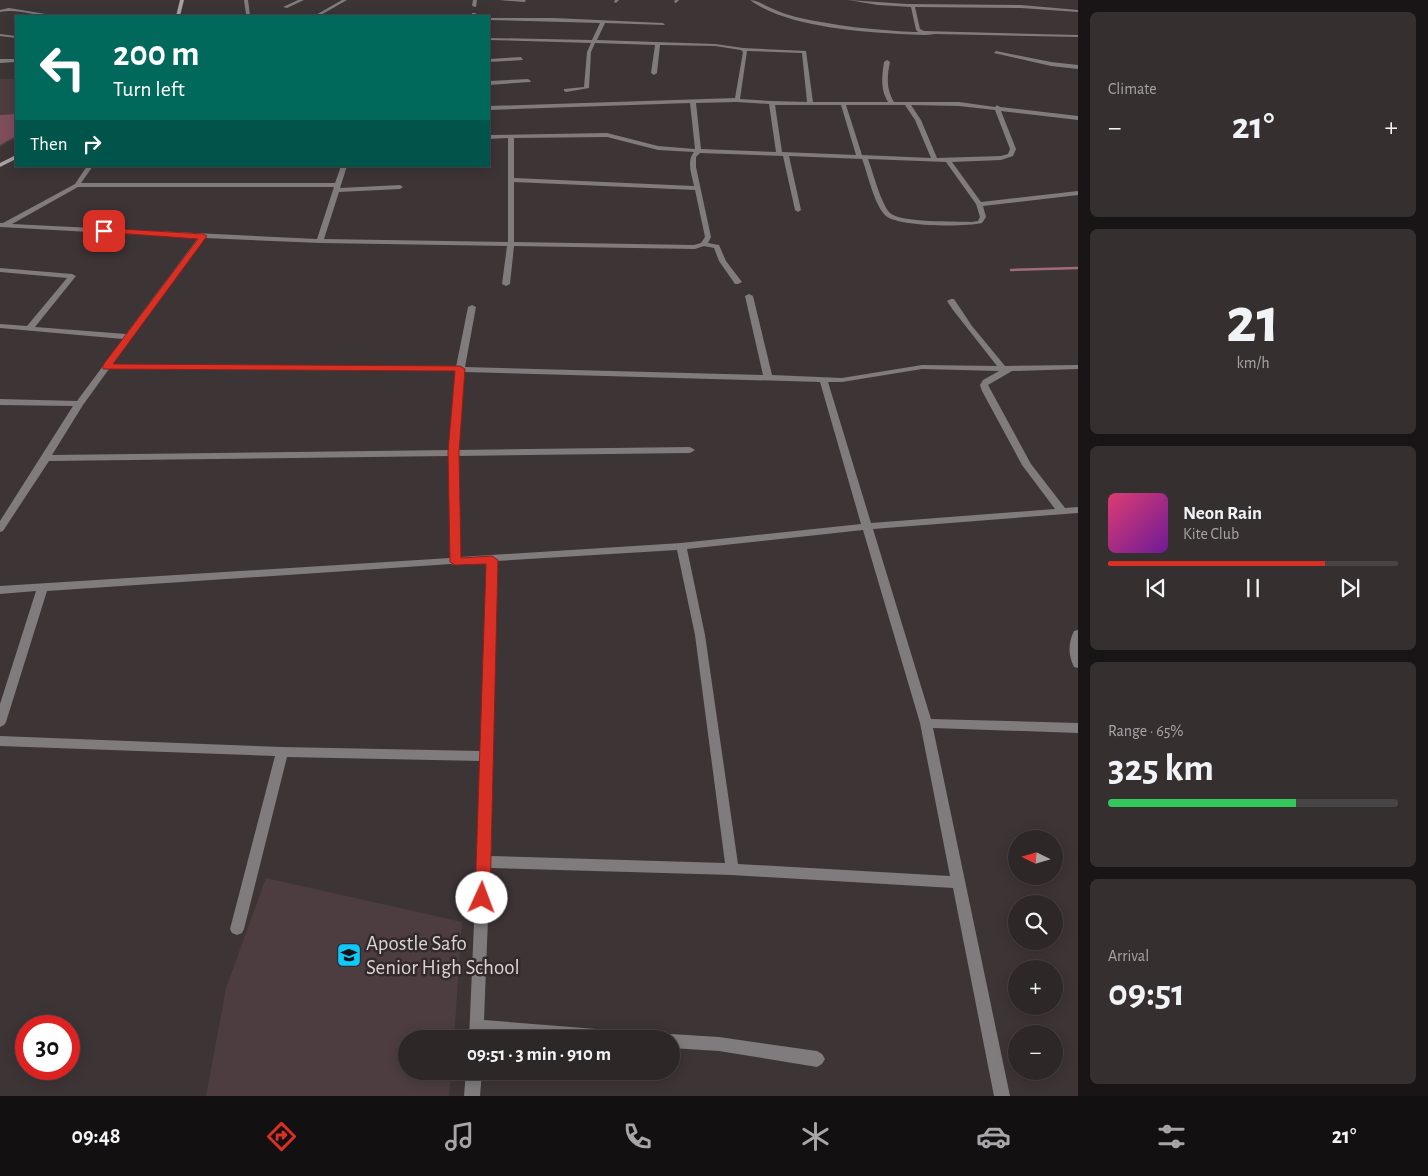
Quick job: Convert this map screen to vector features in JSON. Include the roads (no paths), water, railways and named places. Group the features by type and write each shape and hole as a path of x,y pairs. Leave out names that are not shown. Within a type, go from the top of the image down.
{"street":[{"path":"4,0 9,9"},
{"path":"178,15 182,0"},
{"path":"246,0 248,14"},
{"path":"285,7 302,0"},
{"path":"318,15 345,0"},
{"path":"474,6 475,0"},
{"path":"500,0 524,1"},
{"path":"752,0 763,8 807,20 878,32 1078,36"},
{"path":"850,0 913,7 1040,8 1078,11"},
{"path":"913,7 918,30 933,33"},
{"path":"0,11 9,9 46,15"},
{"path":"490,19 554,18 663,24"},
{"path":"566,90 586,88 588,52 603,22"},
{"path":"0,35 15,37"},
{"path":"490,39 715,45 742,49 804,52 810,103"},
{"path":"490,61 521,60 523,40"},
{"path":"654,73 658,43"},
{"path":"737,100 745,52 742,49"},
{"path":"996,52 1051,64 1078,67"},
{"path":"0,61 15,61"},
{"path":"887,62 884,80 886,96 892,104"},
{"path":"490,83 528,81"},
{"path":"490,108 737,100 772,103 959,104 1078,118"},
{"path":"693,101 698,151 693,158 696,188 708,238 704,244"},
{"path":"772,103 782,154 798,210"},
{"path":"842,103 862,157 885,210 891,218 905,221 972,224 980,222 983,217 979,204 948,160"},
{"path":"907,104 918,120 935,160"},
{"path":"490,138 607,135 658,148 698,151 935,160 1001,158 1011,155 1013,149 997,108"},
{"path":"506,284 511,243 511,137"},
{"path":"0,165 15,158"},
{"path":"78,185 89,167"},
{"path":"320,241 344,167"},
{"path":"510,180 696,188"},
{"path":"3,225 78,185 400,188"},
{"path":"979,204 1078,193"},
{"path":"3,225 320,241 511,243 679,248 704,244 716,246 738,282"},
{"path":"0,529 78,404 203,236"},
{"path":"0,270 72,276 29,329"},
{"path":"749,296 768,378"},
{"path":"951,302 964,323 1007,369"},
{"path":"455,562 453,452 460,369 472,307"},
{"path":"0,326 128,337"},
{"path":"106,367 460,369 842,380 922,367 1007,369 1078,367"},
{"path":"1007,369 986,382 984,385 986,391 1028,465 1062,511"},
{"path":"823,379 926,723 1002,1096"},
{"path":"0,402 78,404"},
{"path":"46,458 209,458 453,452 690,450"},
{"path":"0,590 492,560 681,546 868,526 1078,510"},
{"path":"681,546 700,635 732,869"},
{"path":"477,1030 484,862 492,560"},
{"path":"0,722 4,696 43,588"},
{"path":"1078,634 1074,649 1078,664"},
{"path":"926,723 1078,728"},
{"path":"0,741 282,752 487,756"},
{"path":"237,929 282,752"},
{"path":"484,862 732,869 958,882"},
{"path":"680,1042 719,1044 817,1059"},
{"path":"472,1096 473,1080"}],"waterway":[{"path":"1011,270 1078,268"}],"place":[{"name":"Apostle Safo Senior High School","path":"349,955"}]}
